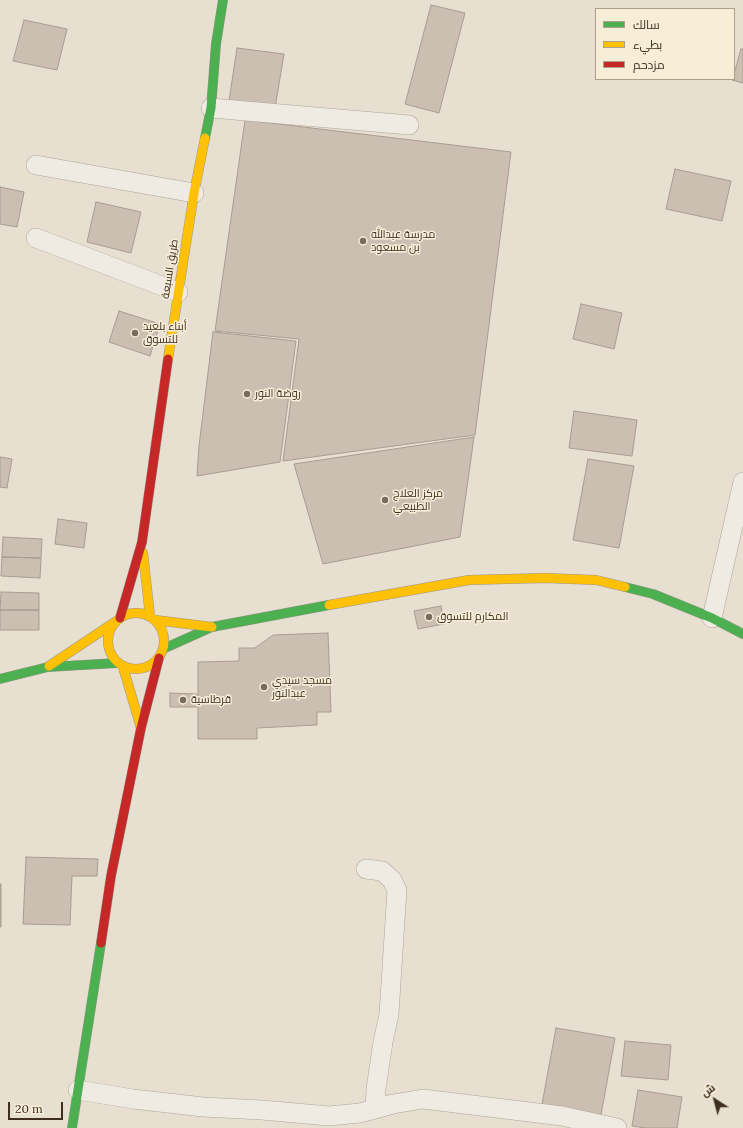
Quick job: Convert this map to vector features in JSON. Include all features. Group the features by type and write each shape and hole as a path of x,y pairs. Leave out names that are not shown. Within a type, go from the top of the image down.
{"street":[{"name":"طريق السبعة","path":"142,542 178,292 194,193 211,108 216,44 223,0"},
{"path":"211,108 409,125"},
{"path":"36,165 194,193"},
{"path":"36,238 178,292"},
{"path":"712,618 743,482"},
{"path":"72,1128 111,876 141,728 164,641 164,633 160,626 152,618 142,542"},
{"path":"141,728 120,665 112,656 108,648 107,638 110,629 117,620 142,542"},
{"path":"0,679 48,667 120,665 130,669 139,670 154,664 161,653 212,627 469,580 546,578 596,580 653,594 712,618 743,634"},
{"path":"48,667 117,620 127,614 135,612 142,613 152,618 212,627"},
{"path":"366,870 382,871 392,880 397,890 389,1014 376,1089 375,1109"},
{"path":"78,1090 133,1099 203,1107 329,1116 360,1113 393,1104 423,1100 562,1116 617,1128"}],"building":[{"path":"431,5 465,13 439,113 405,104"},
{"path":"24,20 67,29 57,70 13,61"},
{"path":"237,48 284,54 275,108 229,101"},
{"path":"741,49 743,49 743,83 732,80 735,80 735,70"},
{"name":"مدرسة عبدالله بن مسعود","path":"245,120 511,152 475,435 283,461 299,339 215,331"},
{"path":"675,169 731,181 722,221 666,209"},
{"path":"0,187 24,192 17,227 0,224"},
{"path":"96,202 141,212 131,253 87,242"},
{"path":"581,304 622,313 614,349 573,339"},
{"name":"أبناء بلعيد للتسوق","path":"119,311 160,324 150,356 109,342"},
{"name":"روضة النور","path":"213,332 296,341 280,462 197,476 199,446"},
{"path":"574,411 637,420 632,456 569,448"},
{"name":"مركز العلاج الطبيعي","path":"474,437 460,537 323,564 294,464"},
{"path":"0,457 12,459 7,488 0,487"},
{"path":"588,459 634,466 619,548 573,540"},
{"path":"58,519 87,523 84,548 55,544"},
{"path":"3,537 42,539 41,558 2,557"},
{"path":"2,557 41,558 40,578 1,576"},
{"path":"1,592 39,593 39,610 0,610"},
{"name":"المكارم للتسوق","path":"441,606 444,624 418,629 414,611"},
{"path":"0,610 39,610 39,630 0,630"},
{"name":"مسجد سيدي عبدالنور","path":"328,633 331,712 317,712 317,725 257,728 257,739 198,739 198,662 239,661 239,648 255,648 273,635"},
{"name":"قرطاسية","path":"170,693 197,694 197,707 170,707"},
{"path":"26,857 98,859 97,876 72,876 70,925 23,924"},
{"path":"1,884 1,927 0,927"},
{"path":"556,1028 615,1038 601,1115 542,1104"},
{"path":"625,1041 671,1045 668,1080 621,1076"},
{"path":"638,1090 682,1097 677,1128 645,1128 632,1126"}],"traffic: fast":[{"path":"205,138 211,108 216,44 223,0"},
{"path":"625,587 653,594 712,618 743,634"},
{"path":"163,649 212,627 329,605"},
{"path":"0,679 48,667 117,663"},
{"path":"72,1128 101,943"}],"traffic: slow":[{"path":"168,359 194,193 205,138"},
{"path":"143,553 150,616"},
{"path":"329,605 469,580 545,578 596,580 625,587"},
{"path":"130,613 142,613 152,617 160,625 164,635 164,641 164,647 160,657 152,665 142,669 130,669 120,665 112,657 108,647 108,635 112,625 120,617 130,613"},
{"path":"155,620 212,627"},
{"path":"49,666 115,622"},
{"path":"123,667 141,728"}],"traffic: jam":[{"path":"120,618 142,542 168,359"},
{"path":"101,943 111,876 141,728 159,658"}],"place":[{"name":"مدرسة عبدالله بن مسعود","path":"363,241"},
{"name":"أبناء بلعيد للتسوق","path":"135,333"},
{"name":"روضة النور","path":"247,394"},
{"name":"مركز العلاج الطبيعي","path":"385,500"},
{"name":"المكارم للتسوق","path":"429,617"},
{"name":"مسجد سيدي عبدالنور","path":"264,687"},
{"name":"قرطاسية","path":"183,700"}]}
